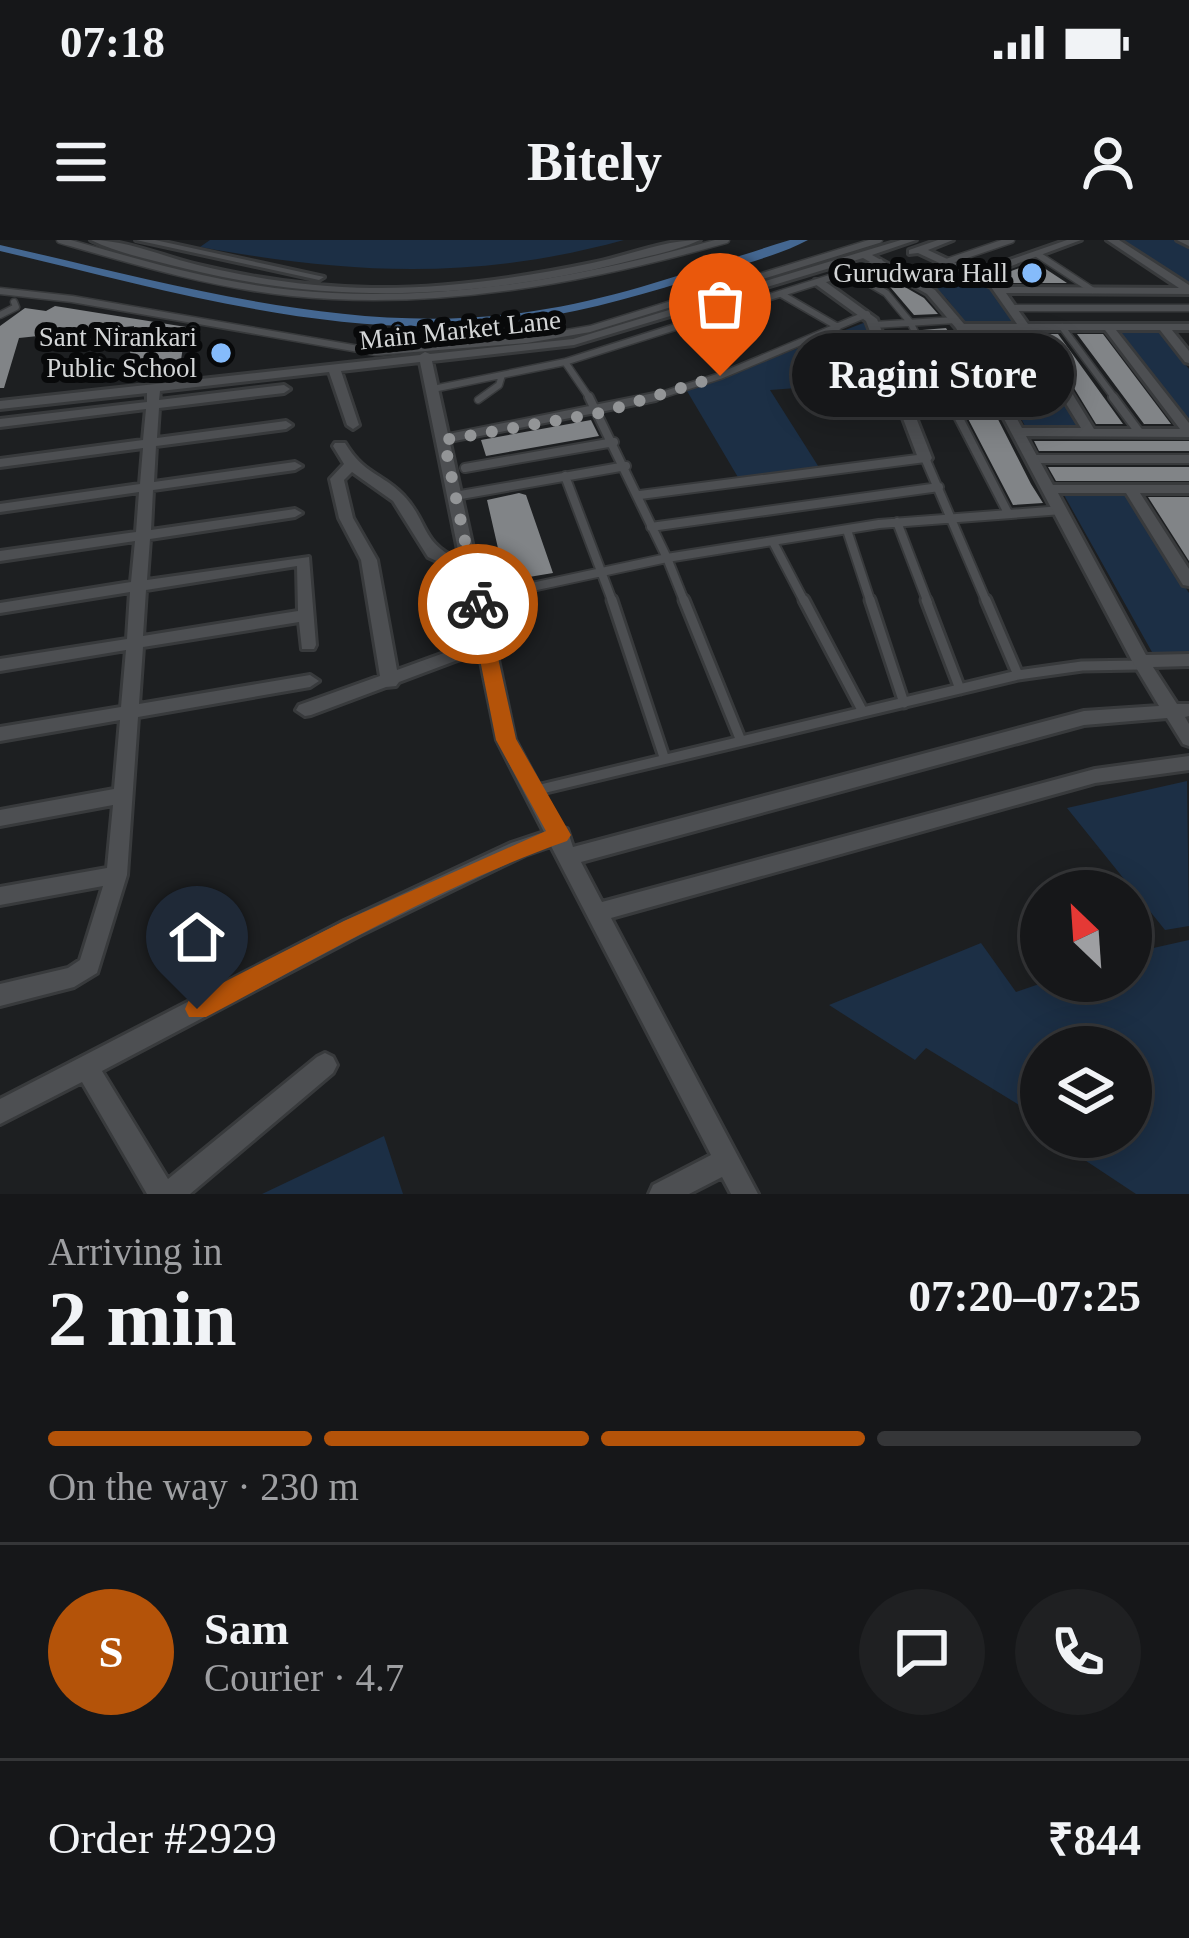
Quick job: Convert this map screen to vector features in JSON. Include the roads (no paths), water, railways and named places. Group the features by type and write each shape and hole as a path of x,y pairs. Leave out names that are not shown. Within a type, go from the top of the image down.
{"street":[{"path":"96,240 171,263 280,285 390,290 586,269 695,240"},
{"path":"142,240 301,275 405,280 594,260 672,240"},
{"name":"Main Market Lane","path":"0,405 153,394 425,356 574,342 915,245 948,240"},
{"path":"977,275 1076,240"},
{"path":"1112,240 1189,290"},
{"path":"915,245 995,285 1090,433"},
{"path":"171,263 188,253"},
{"path":"872,259 932,292 958,324 1141,661 1180,710 1189,740"},
{"path":"819,282 870,320 925,458"},
{"path":"995,285 1189,290"},
{"path":"958,324 1189,327"},
{"path":"1108,327 1189,432"},
{"path":"1162,327 1189,359"},
{"path":"425,356 506,740 746,1194"},
{"path":"334,368 352,425"},
{"path":"0,423 153,394 284,388"},
{"path":"0,995 74,977 89,966 117,875 153,394"},
{"path":"0,463 286,425"},
{"path":"1021,433 1189,432"},
{"path":"340,446 351,465 398,498 433,554 469,570"},
{"path":"351,465 336,485 346,518 369,560 390,682"},
{"path":"0,508 295,466"},
{"path":"1050,489 1189,489"},
{"path":"1130,489 1189,580"},
{"path":"0,556 295,513"},
{"path":"0,608 304,560 308,645"},
{"path":"0,665 306,615"},
{"path":"305,710 488,643"},
{"path":"1141,661 1189,660"},
{"path":"0,734 310,681"},
{"path":"0,1112 352,928 518,849 566,846 1084,718 1180,710"},
{"path":"599,912 1095,776 1189,763"},
{"path":"0,818 123,795"},
{"path":"0,896 117,875"},
{"path":"86,1067 166,1194 325,1065"},
{"path":"662,1194 728,1160"}],"lane":[{"path":"60,240 318,296 423,295 593,277 725,240"},
{"path":"0,291 376,352 566,334 880,240"},
{"path":"946,262 1011,240"},
{"path":"1037,254 1092,290"},
{"path":"433,389 565,362 850,272 872,259"},
{"path":"850,272 899,304 1008,513"},
{"path":"0,280 10,292"},
{"path":"781,294 838,327"},
{"path":"0,301 14,302 16,307 0,314"},
{"path":"1012,308 1189,308"},
{"path":"444,440 600,413 692,386 838,327 870,320 958,324"},
{"path":"1062,327 1139,433"},
{"path":"565,362 600,413 640,495 741,741"},
{"path":"478,401 499,385 502,375"},
{"path":"898,382 988,376"},
{"path":"465,468 614,442"},
{"path":"640,495 925,458 1018,675"},
{"path":"1035,459 1189,459"},
{"path":"455,496 626,466"},
{"path":"565,476 603,572 664,757"},
{"path":"651,526 939,487"},
{"path":"476,599 667,558 847,530 1062,510"},
{"path":"897,523 960,689"},
{"path":"847,530 904,703"},
{"path":"772,542 863,712"},
{"path":"533,791 1018,675 1082,666 1138,665 1141,661"}],"waterway":[{"path":"0,248 245,303 369,320 431,322 494,320 572,308 802,240"}],"place":[{"name":"Gurudwara Hall","path":"1032,273"},
{"name":"Sant Nirankari Public School","path":"221,353"},
{"name":"Ragini Store","path":"720,376"}]}
